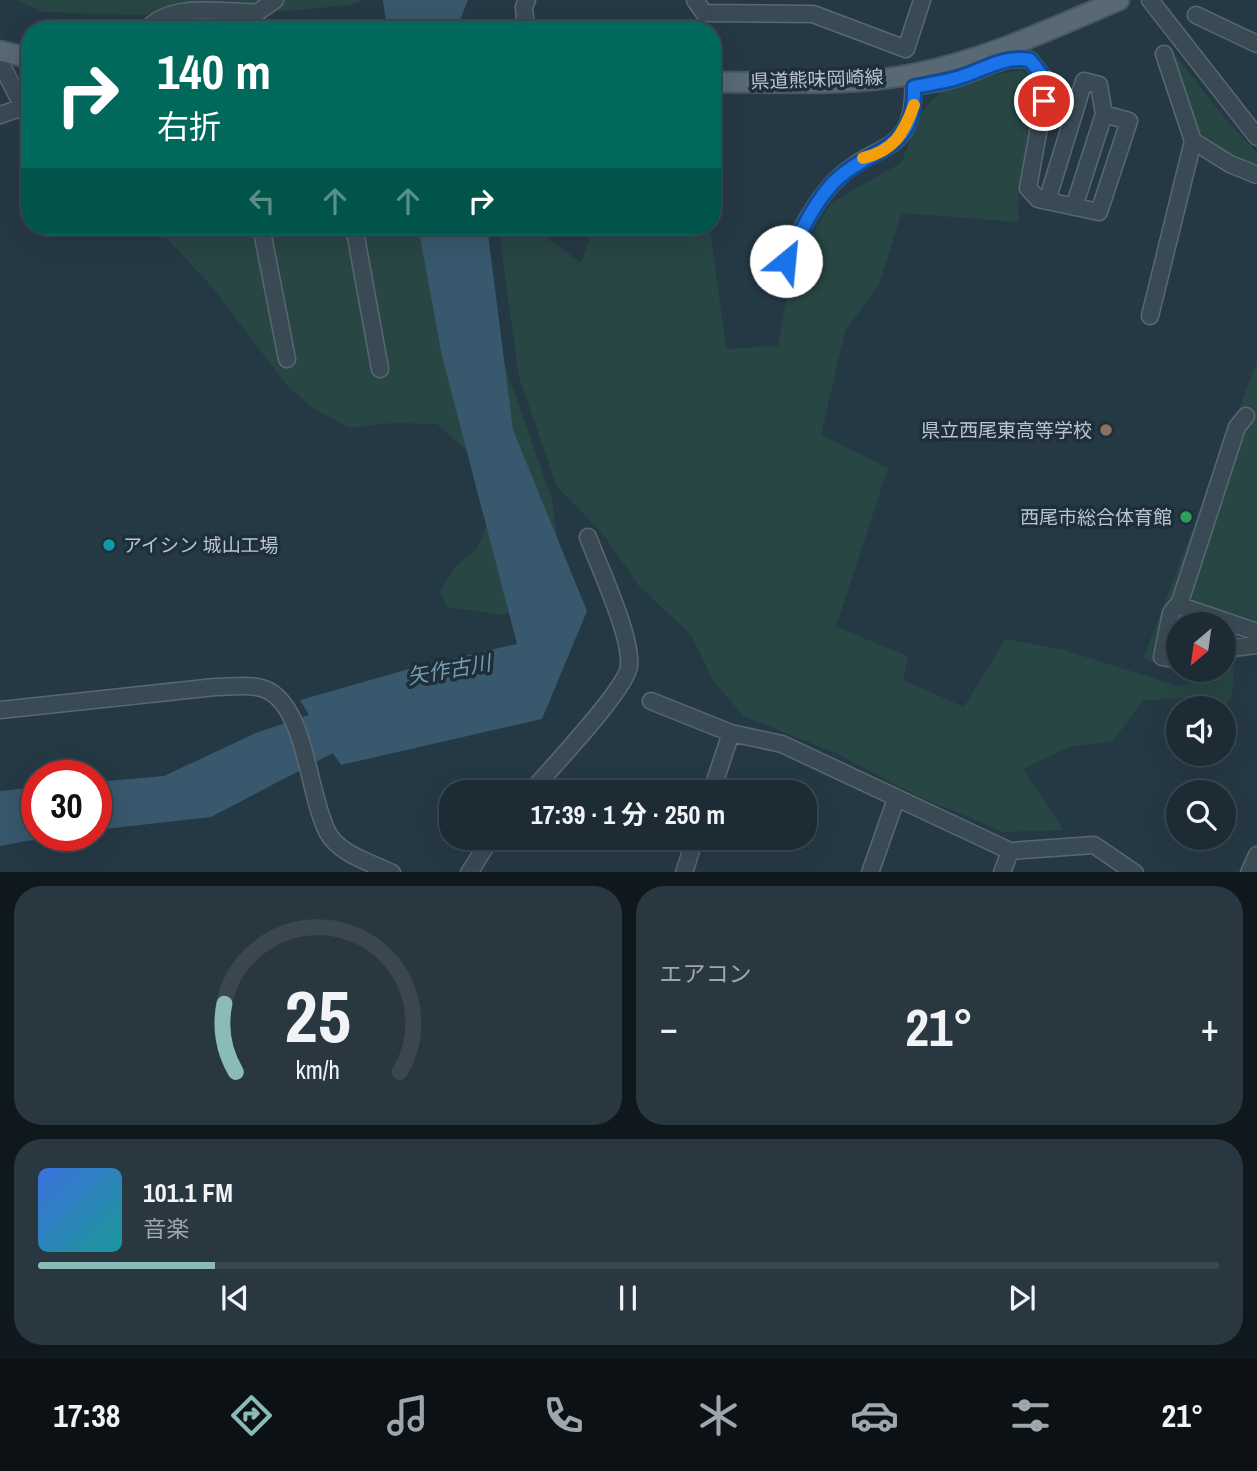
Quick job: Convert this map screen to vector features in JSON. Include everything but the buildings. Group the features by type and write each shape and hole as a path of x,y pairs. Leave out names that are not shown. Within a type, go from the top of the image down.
{"main road":[{"name":"県道熊味岡崎線","path":"721,82 913,81 1029,38 1119,0"},
{"path":"0,55 21,57"}],"street":[{"path":"160,21 178,9 221,8 258,12 275,0"},
{"path":"525,21 524,7 527,0"},
{"path":"695,0 704,13 813,14 906,49 922,0"},
{"path":"1150,0 1257,137"},
{"path":"1196,15 1257,44"},
{"path":"1150,316 1193,141 1164,54"},
{"path":"0,55 21,102"},
{"path":"786,261 832,184 863,158 878,155 900,139 914,104 913,81 956,79 1000,61 1018,58 1030,60 1044,78 1046,89 1028,188 1033,196 1047,201 1099,212 1129,121 1104,114"},
{"path":"1047,201 1084,81 1099,85 1104,114 1074,207"},
{"path":"0,115 21,108"},
{"path":"1193,141 1230,164 1257,175"},
{"path":"263,235 287,359"},
{"path":"356,235 380,369"},
{"path":"1172,612 1178,605 1237,426 1246,416"},
{"path":"541,780 618,688 629,667 625,636 588,537"},
{"path":"1178,605 1190,612"},
{"path":"1236,627 1257,632"},
{"path":"1166,637 1162,657 1166,658"},
{"path":"1236,647 1257,645"},
{"path":"0,710 250,686 268,690 291,715 328,834 344,848 390,872"},
{"path":"651,701 731,733 782,744 1010,851 1094,845 1134,872"},
{"path":"715,780 731,733"},
{"path":"870,872 896,799"},
{"path":"470,872 483,850"},
{"path":"684,872 691,850"},
{"path":"1002,872 1010,851"},
{"path":"1249,872 1257,855"}],"green space":[{"path":"16,0 363,0 351,5 289,11 130,15 44,12"},
{"path":"1173,52 1223,116 1257,153 1257,166 1220,152 1209,144 1194,120"},
{"path":"1021,70 1033,79 1029,143 1019,192 1018,222 901,213 880,283 845,331 821,435 888,468 836,627 908,656 903,680 964,707 1005,639 1064,650 1178,686 1190,682 1233,682 1232,696 1166,696 1166,699 1143,700 1113,741 1069,747 1023,769 1064,830 1003,832 913,794 838,754 743,716 713,680 691,635 639,586 603,534 557,487 519,377 499,235 544,235 581,263 591,235 711,235 726,349 778,346 793,264 831,203 901,163 923,110 941,92 976,78"},
{"path":"163,235 468,235 482,301 552,499 558,543 535,599 503,615 447,607 440,592 455,567 476,550 497,503 477,460 437,424 393,423 349,428 316,410 288,387 213,288"},
{"path":"1257,362 1257,654 1236,659 1236,612 1166,612 1166,667 1143,659"}],"water":[{"path":"383,0 468,0 460,21 386,21"},
{"name":"矢作古川","path":"420,235 488,235 513,430 587,611 542,719 341,765 333,753 211,817 112,828 112,781 164,776 256,733 309,715 300,700 416,667 517,644 442,356"},
{"path":"21,789 21,842 0,846 0,791"}],"slow traffic":[{"path":"863,158 878,155 900,139 914,105"}],"place":[{"name":"県立西尾東高等学校","path":"1106,430"},
{"name":"西尾市総合体育館","path":"1186,517"},
{"name":"アイシン 城山工場","path":"109,545"}],"route":[{"path":"786,261 832,184 863,158 878,155 900,139 914,104 914,87 956,79 1000,61 1018,58 1030,60 1044,78 1044,101"}]}
